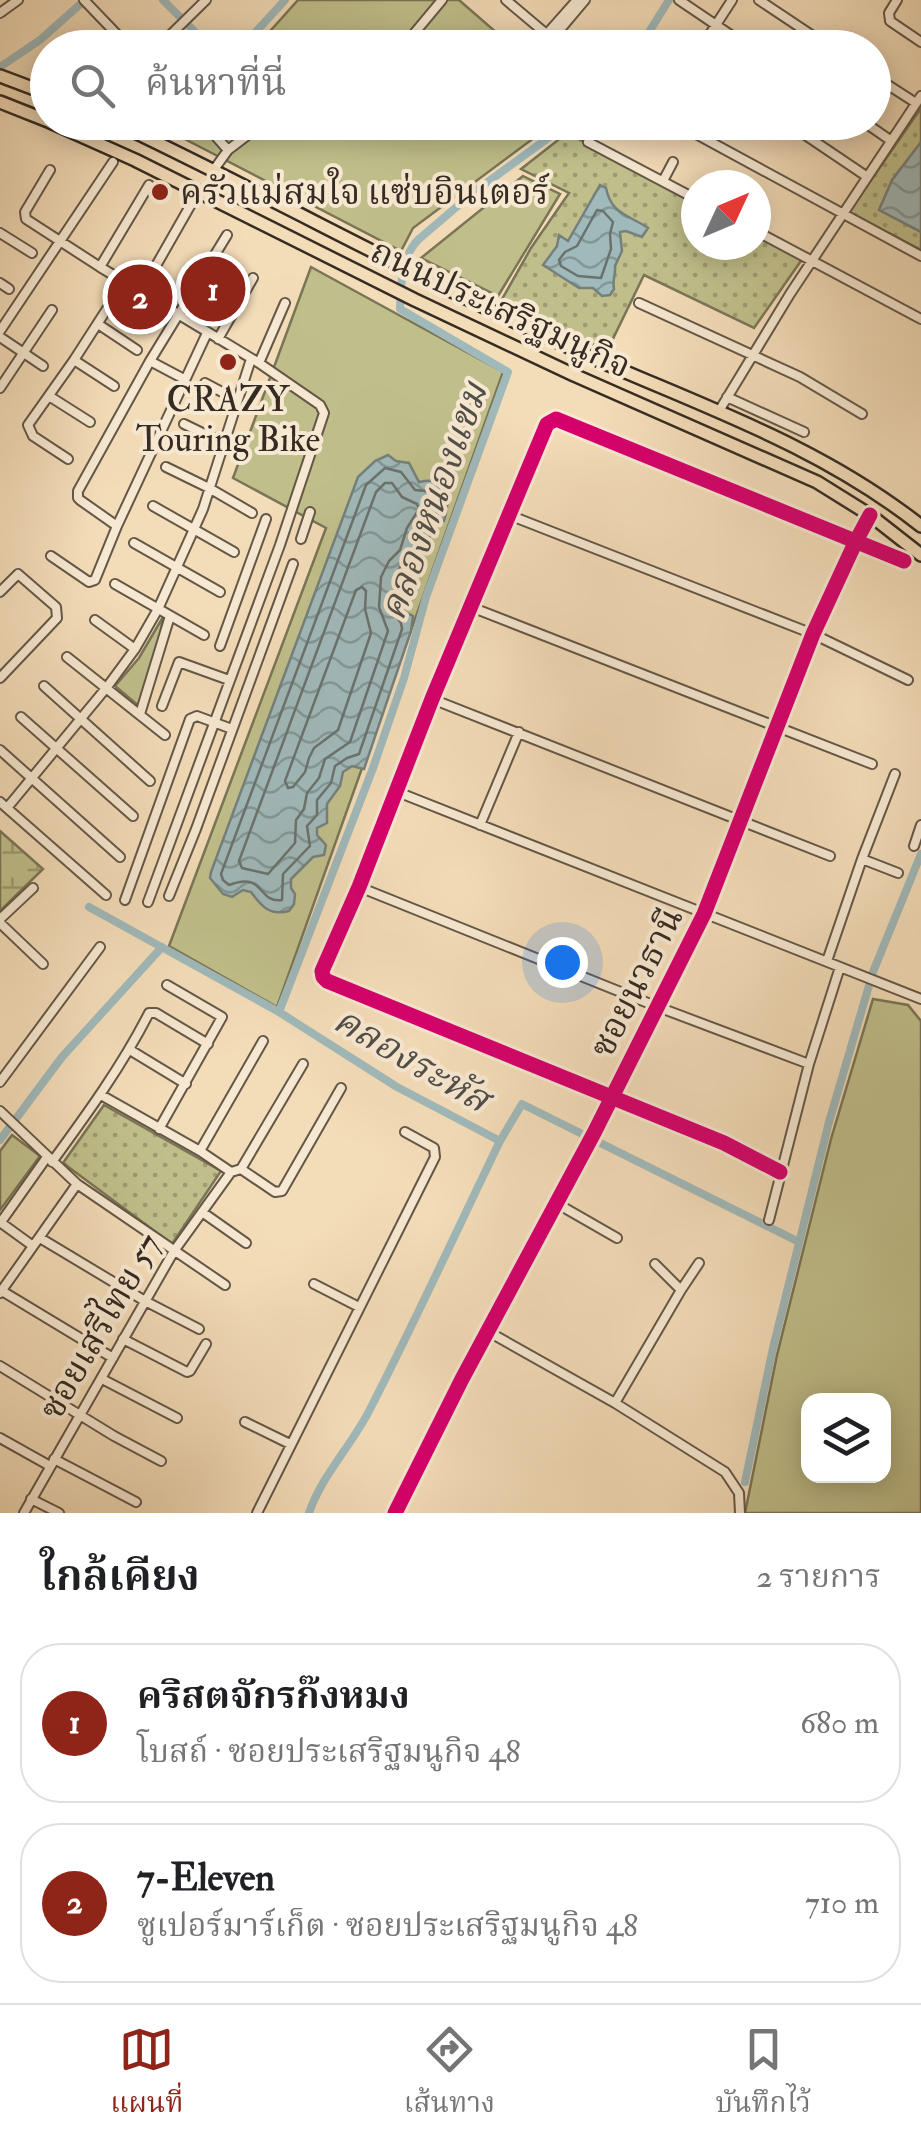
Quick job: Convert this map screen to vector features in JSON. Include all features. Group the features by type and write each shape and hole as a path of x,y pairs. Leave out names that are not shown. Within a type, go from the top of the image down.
{"main road":[{"path":"4,77 30,87"},
{"name":"ถนนประเสริฐมนูกิจ","path":"0,102 30,114"},
{"name":"ถนนประเสริฐมนูกิจ","path":"90,140 574,375 817,482 870,515 921,555"},
{"name":"ถนนประเสริฐมนูกิจ","path":"150,140 581,352 764,430 841,470 921,526"},
{"path":"574,375 581,352"}],"street":[{"path":"4,6 18,0"},
{"path":"175,30 206,0"},
{"path":"417,30 442,0"},
{"path":"506,0 543,30"},
{"path":"554,30 577,0"},
{"path":"556,30 585,0"},
{"path":"679,0 723,30"},
{"path":"713,30 732,0"},
{"path":"759,0 804,30"},
{"path":"897,0 889,14 890,21 921,42"},
{"path":"88,4 113,30"},
{"path":"891,85 918,100 891,139"},
{"path":"219,140 228,150"},
{"path":"212,171 241,140"},
{"path":"707,140 921,256"},
{"path":"813,140 866,176"},
{"path":"719,411 890,140"},
{"path":"588,142 681,191"},
{"path":"43,366 0,334 114,162"},
{"path":"663,182 673,162"},
{"path":"50,170 24,215 30,222 255,361 320,405 324,414 148,902"},
{"path":"100,267 150,185"},
{"path":"141,292 198,192"},
{"path":"0,233 32,253"},
{"path":"117,526 80,500 78,491 177,314 227,236"},
{"path":"771,239 921,319"},
{"path":"218,339 253,278"},
{"path":"68,458 34,436 28,425 124,282"},
{"path":"0,283 9,289"},
{"path":"639,302 800,377 862,414"},
{"path":"106,895 3,805 32,778 135,649 195,531 237,400 285,303"},
{"path":"0,388 52,310"},
{"path":"98,324 137,350"},
{"path":"51,556 92,582 208,333"},
{"path":"74,360 114,386"},
{"path":"150,361 184,378"},
{"path":"205,383 237,400"},
{"path":"48,396 90,422"},
{"path":"727,397 804,432"},
{"path":"780,1172 612,1096 323,977 322,971 547,424 556,419 904,561"},
{"path":"184,424 223,444"},
{"path":"166,466 252,514"},
{"path":"152,506 234,552"},
{"path":"301,539 310,512"},
{"path":"509,515 813,634 908,680"},
{"name":"ซอยนวธานี","path":"394,1513 592,1137 704,914 813,634 870,515"},
{"path":"220,646 266,518"},
{"path":"288,520 305,528"},
{"path":"134,543 220,592"},
{"path":"169,896 292,564"},
{"path":"0,592 18,574 56,608 58,618 0,678"},
{"path":"268,577 285,584"},
{"path":"244,580 264,588"},
{"path":"115,584 204,635"},
{"path":"471,607 872,764"},
{"path":"140,714 170,616"},
{"path":"94,620 135,649"},
{"path":"68,657 165,735"},
{"path":"162,706 180,662 229,680"},
{"path":"234,666 253,674"},
{"path":"44,686 150,781"},
{"path":"432,699 830,856"},
{"path":"125,900 190,718 197,716 232,730"},
{"path":"21,717 132,816"},
{"path":"480,825 518,732"},
{"path":"0,750 120,858"},
{"path":"827,962 895,774"},
{"path":"395,791 921,999"},
{"path":"914,846 921,825"},
{"path":"862,859 898,873"},
{"path":"359,887 809,1064"},
{"path":"32,888 0,921 43,964"},
{"path":"0,1082 100,947"},
{"path":"769,1220 809,1064 840,967"},
{"path":"159,1129 222,1020 220,1015 167,985"},
{"path":"33,1246 0,1222 101,1095 149,1013 208,1044"},
{"path":"200,1151 263,1040"},
{"path":"130,1050 186,1084"},
{"name":"ซอยเสรีไทย 57","path":"24,1513 174,1251 236,1171 303,1064"},
{"path":"101,1095 275,1192 282,1190 341,1088"},
{"path":"4,1115 77,1184 224,1285"},
{"path":"258,1513 436,1157 434,1148 405,1132"},
{"path":"77,1184 2,1286 113,1358"},
{"path":"556,1203 616,1238"},
{"path":"202,1212 246,1243"},
{"path":"40,1238 144,1301 199,1329"},
{"path":"615,1403 699,1263"},
{"path":"655,1264 681,1290"},
{"path":"314,1284 359,1306"},
{"path":"488,1331 615,1403 725,1472 739,1493 740,1513"},
{"path":"124,1339 187,1372 206,1344"},
{"path":"0,1366 161,1461"},
{"path":"102,1378 177,1418"},
{"path":"244,1422 290,1444"},
{"path":"0,1438 136,1502"},
{"path":"32,1499 59,1513"}],"green space":[{"path":"298,0 459,0 493,30 271,30"},
{"path":"921,108 921,250 849,212"},
{"path":"187,140 531,140 413,228 401,251"},
{"path":"558,140 580,140 681,194 681,260 771,260 771,242 803,258 754,328 644,275 607,351 501,301 569,193 521,169"},
{"path":"523,176 560,194 498,296 421,258"},
{"path":"311,267 503,372 277,1007 169,946 326,528 233,478"},
{"path":"163,617 140,707 115,686 139,658"},
{"path":"0,831 43,869 0,911"},
{"path":"873,999 908,1005 921,1021 921,1513 745,1513 777,1355 831,1139"},
{"path":"104,1105 221,1171 172,1244 63,1163"},
{"path":"12,1135 40,1156 0,1210 0,1151"}],"water":[{"path":"921,142 921,232 879,210 892,180"},
{"path":"600,185 606,188 616,209 648,228 642,237 620,232 622,251 615,266 614,289 610,295 602,296 593,288 579,288 543,265 557,246 559,235 568,241"},
{"path":"388,455 409,463 419,482 442,485 447,496 444,521 430,537 417,570 408,573 402,584 406,591 403,611 413,616 411,631 364,769 352,766 343,772 340,786 327,804 327,823 317,828 317,835 326,845 324,855 313,857 291,879 295,894 289,911 272,911 251,892 243,890 232,897 223,894 210,878 211,872 358,477"}],"waterway":[{"path":"51,30 85,0"},
{"path":"163,0 193,30"},
{"path":"258,30 285,0"},
{"name":"คลองหนองแขม","path":"650,30 669,0"},
{"path":"0,67 30,47"},
{"name":"คลองหนองแขม","path":"279,1012 373,768 426,597 508,372 400,309 405,262 419,239 474,192 545,140"},
{"path":"745,1482 773,1348 829,1122 873,972 921,854"},
{"name":"คลองระหัส","path":"89,907 279,1012 397,1087 500,1141 368,1413 309,1513"},
{"path":"0,1140 62,1057 162,947"},
{"path":"500,1141 522,1104 799,1242"}],"cycle path":[{"path":"780,1172 724,1143 327,981 322,971 547,424 556,419 904,561"},
{"path":"395,1513 704,914 813,634 870,515"}],"place":[{"name":"ครัวแม่สมใจ แซ่บอินเตอร์","path":"160,192"},
{"name":"คริสตจักรก๊งหมง","path":"213,289"},
{"name":"7-Eleven","path":"140,297"},
{"name":"CRAZY Touring Bike","path":"228,362"}]}
